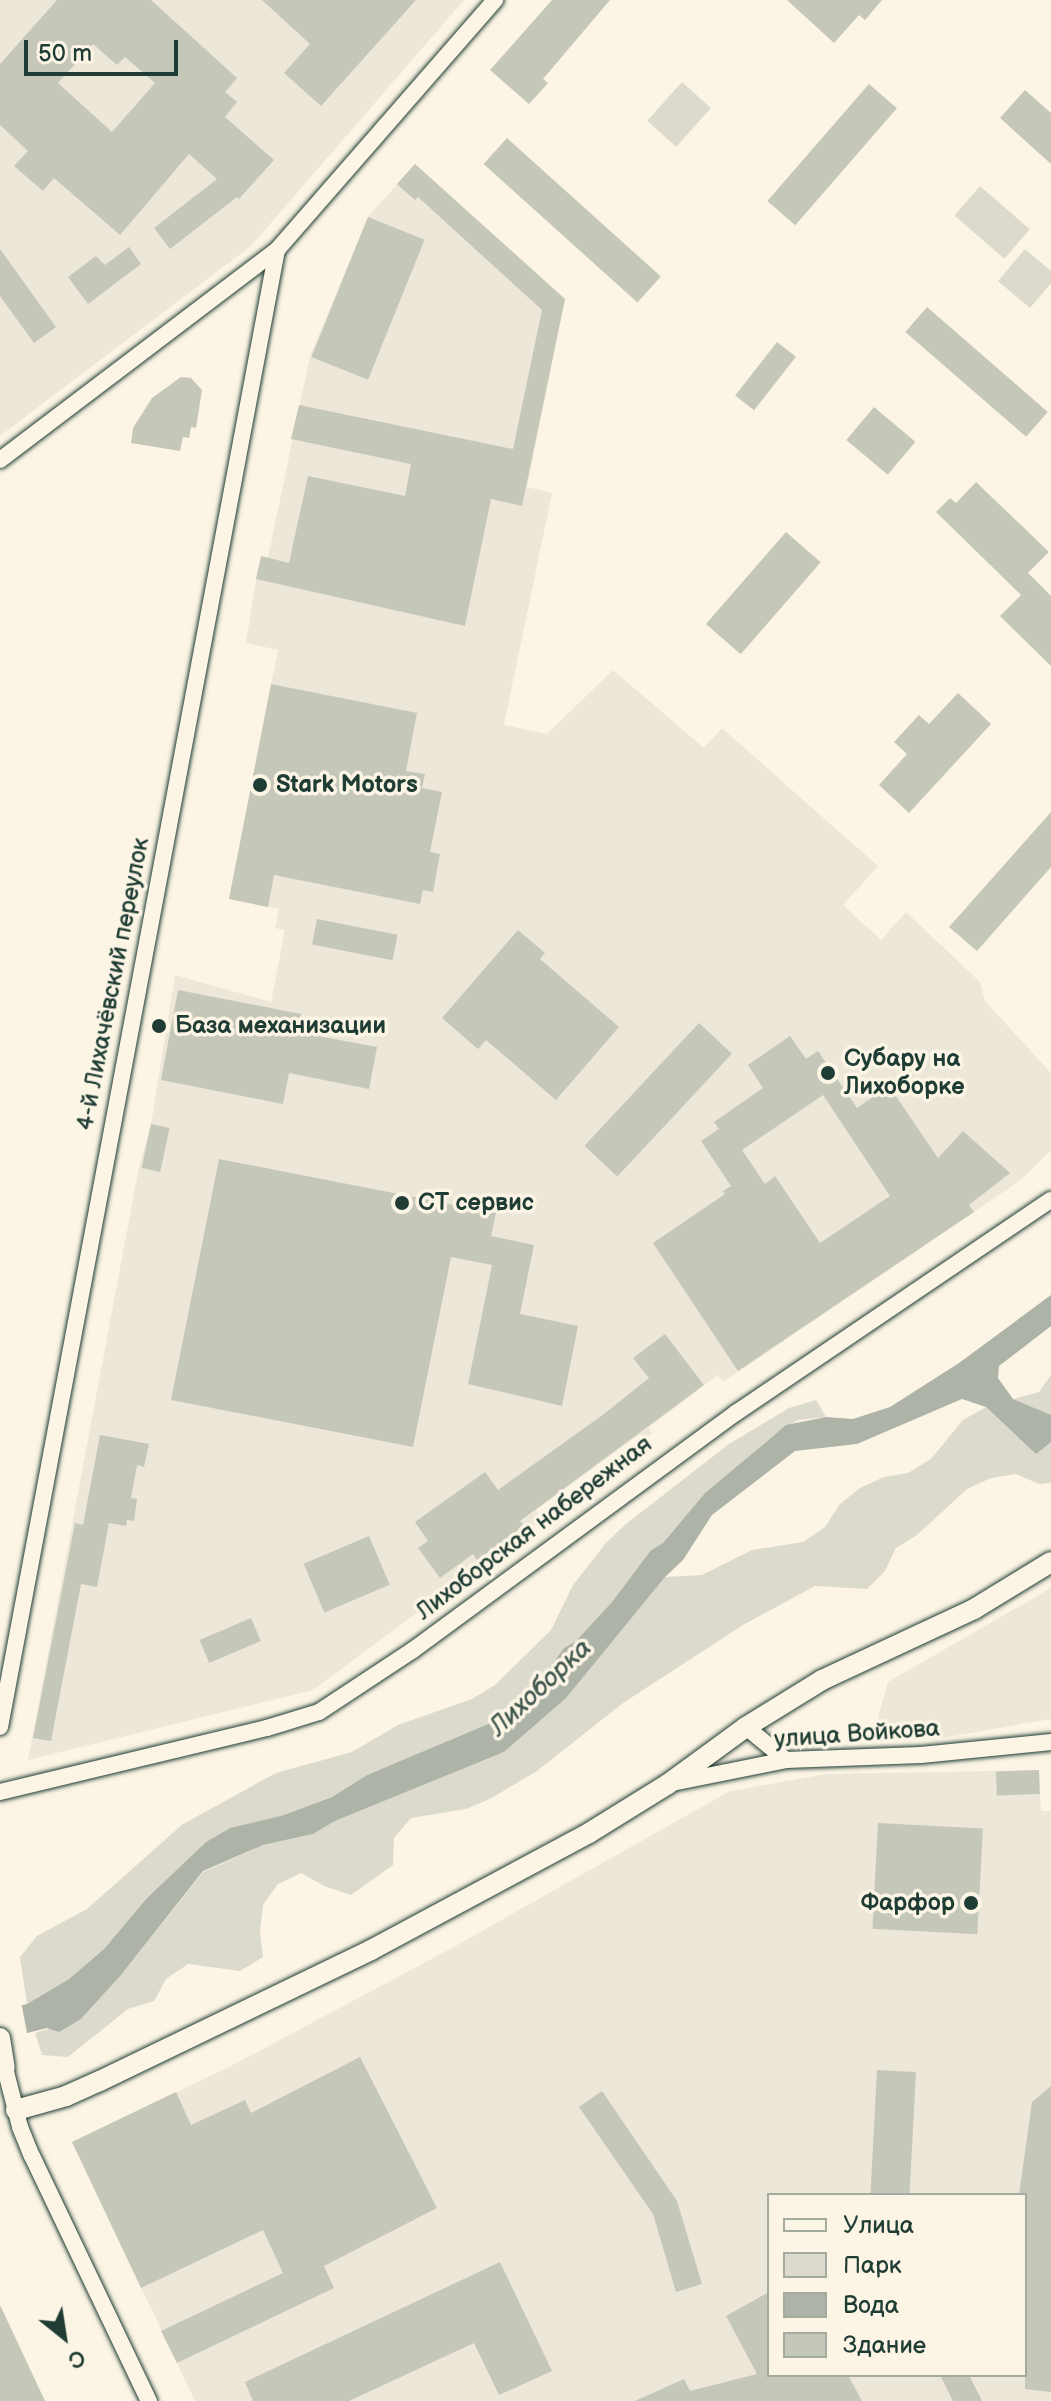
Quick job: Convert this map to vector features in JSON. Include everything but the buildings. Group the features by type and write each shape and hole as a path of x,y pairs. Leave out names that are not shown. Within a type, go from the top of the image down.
{"street":[{"path":"0,460 277,250 495,0"},
{"name":"4-й Лихачёвский переулок","path":"0,1727 277,250"},
{"name":"Лихоборская набережная","path":"0,1792 267,1728 319,1712 413,1650 736,1413 1051,1200"},
{"path":"16,2110 77,2091 361,1955 589,1833 668,1784 746,1727 822,1680 974,1609 1051,1562"},
{"path":"746,1727 786,1760"},
{"name":"улица Войкова","path":"668,1784 786,1760 921,1755 1051,1742"},
{"path":"0,2038 16,2110 32,2156 149,2401"}],"shaded area":[{"path":"0,0 464,0 251,246 0,436"},
{"path":"415,164 565,299 527,487 552,493 504,725 547,734 613,670 704,748 722,728 878,866 843,905 881,940 906,912 980,982 985,1001 1051,1073 1051,1150 1022,1179 723,1382 718,1375 711,1380 648,1428 652,1433 644,1439 640,1434 536,1510 542,1520 313,1690 28,1760 139,1167 151,1124 175,975 271,1002 285,930 275,928 279,909 229,899 278,650 246,643 256,579 261,557 268,557 310,356 368,217"},
{"path":"1051,1588 1051,1719 936,1739 871,1742 888,1682"},
{"path":"1039,1770 1041,1811 1051,1811 1051,2401 195,2401 72,2142 229,2067 452,1948 730,1791 827,1774"}],"green space":[{"path":"682,82 711,108 676,147 647,121"},
{"path":"980,186 1030,229 1004,259 954,215"},
{"path":"1025,249 1051,271 1051,283 1030,308 998,281"},
{"path":"1051,1375 1051,1415 1013,1399 1039,1392"},
{"path":"816,1400 826,1417 798,1420 776,1433 705,1493 663,1543 651,1550 612,1602 576,1641 564,1648 532,1691 500,1719 367,1775 332,1797 284,1815 230,1828 206,1842 147,1898 104,1949 69,1979 27,2004 20,1957 37,1936 87,1909 183,1824 276,1773 352,1752 398,1725 472,1699 495,1685 551,1630 573,1585 606,1543 626,1524 729,1444 789,1408"},
{"path":"986,1407 1036,1453 1051,1442 1051,1483 1039,1484 1016,1474 991,1478 967,1489 917,1535 896,1548 885,1571 867,1589 815,1586 743,1625 623,1703 537,1771 490,1799 466,1809 411,1818 394,1838 393,1865 351,1895 324,1886 301,1873 278,1884 263,1905 260,1932 263,1957 240,1971 188,1964 166,1979 154,2001 128,2009 68,2057 42,2055 35,2033 81,2019 121,1975 203,1872 263,1845 313,1834 335,1821 504,1752 566,1697 665,1577 702,1575 752,1550 803,1542 825,1527 840,1504 860,1488 884,1477 908,1473 931,1459 963,1420"}],"water":[{"name":"Лихоборка","path":"1051,1295 1051,1326 999,1366 998,1378 1013,1399 1051,1415 1051,1442 1036,1454 986,1407 962,1399 857,1444 795,1451 712,1515 683,1560 665,1577 566,1698 504,1752 335,1821 313,1834 263,1845 203,1871 121,1975 81,2019 59,2032 47,2028 0,2040 0,2011 27,2004 69,1979 104,1949 147,1898 206,1842 230,1828 284,1815 332,1797 367,1775 500,1719 532,1691 564,1648 576,1641 612,1602 651,1550 663,1543 705,1493 786,1425 826,1417 853,1419 890,1407 959,1363"}],"pier":[{"path":"21,2001 28,2038 0,2044 0,2007"}],"place":[{"name":"Stark Motors","path":"260,785"},
{"name":"База механизации","path":"159,1026"},
{"name":"Субару на Лихоборке","path":"828,1073"},
{"name":"СТ сервис","path":"402,1203"},
{"name":"Фарфор","path":"971,1903"}]}
